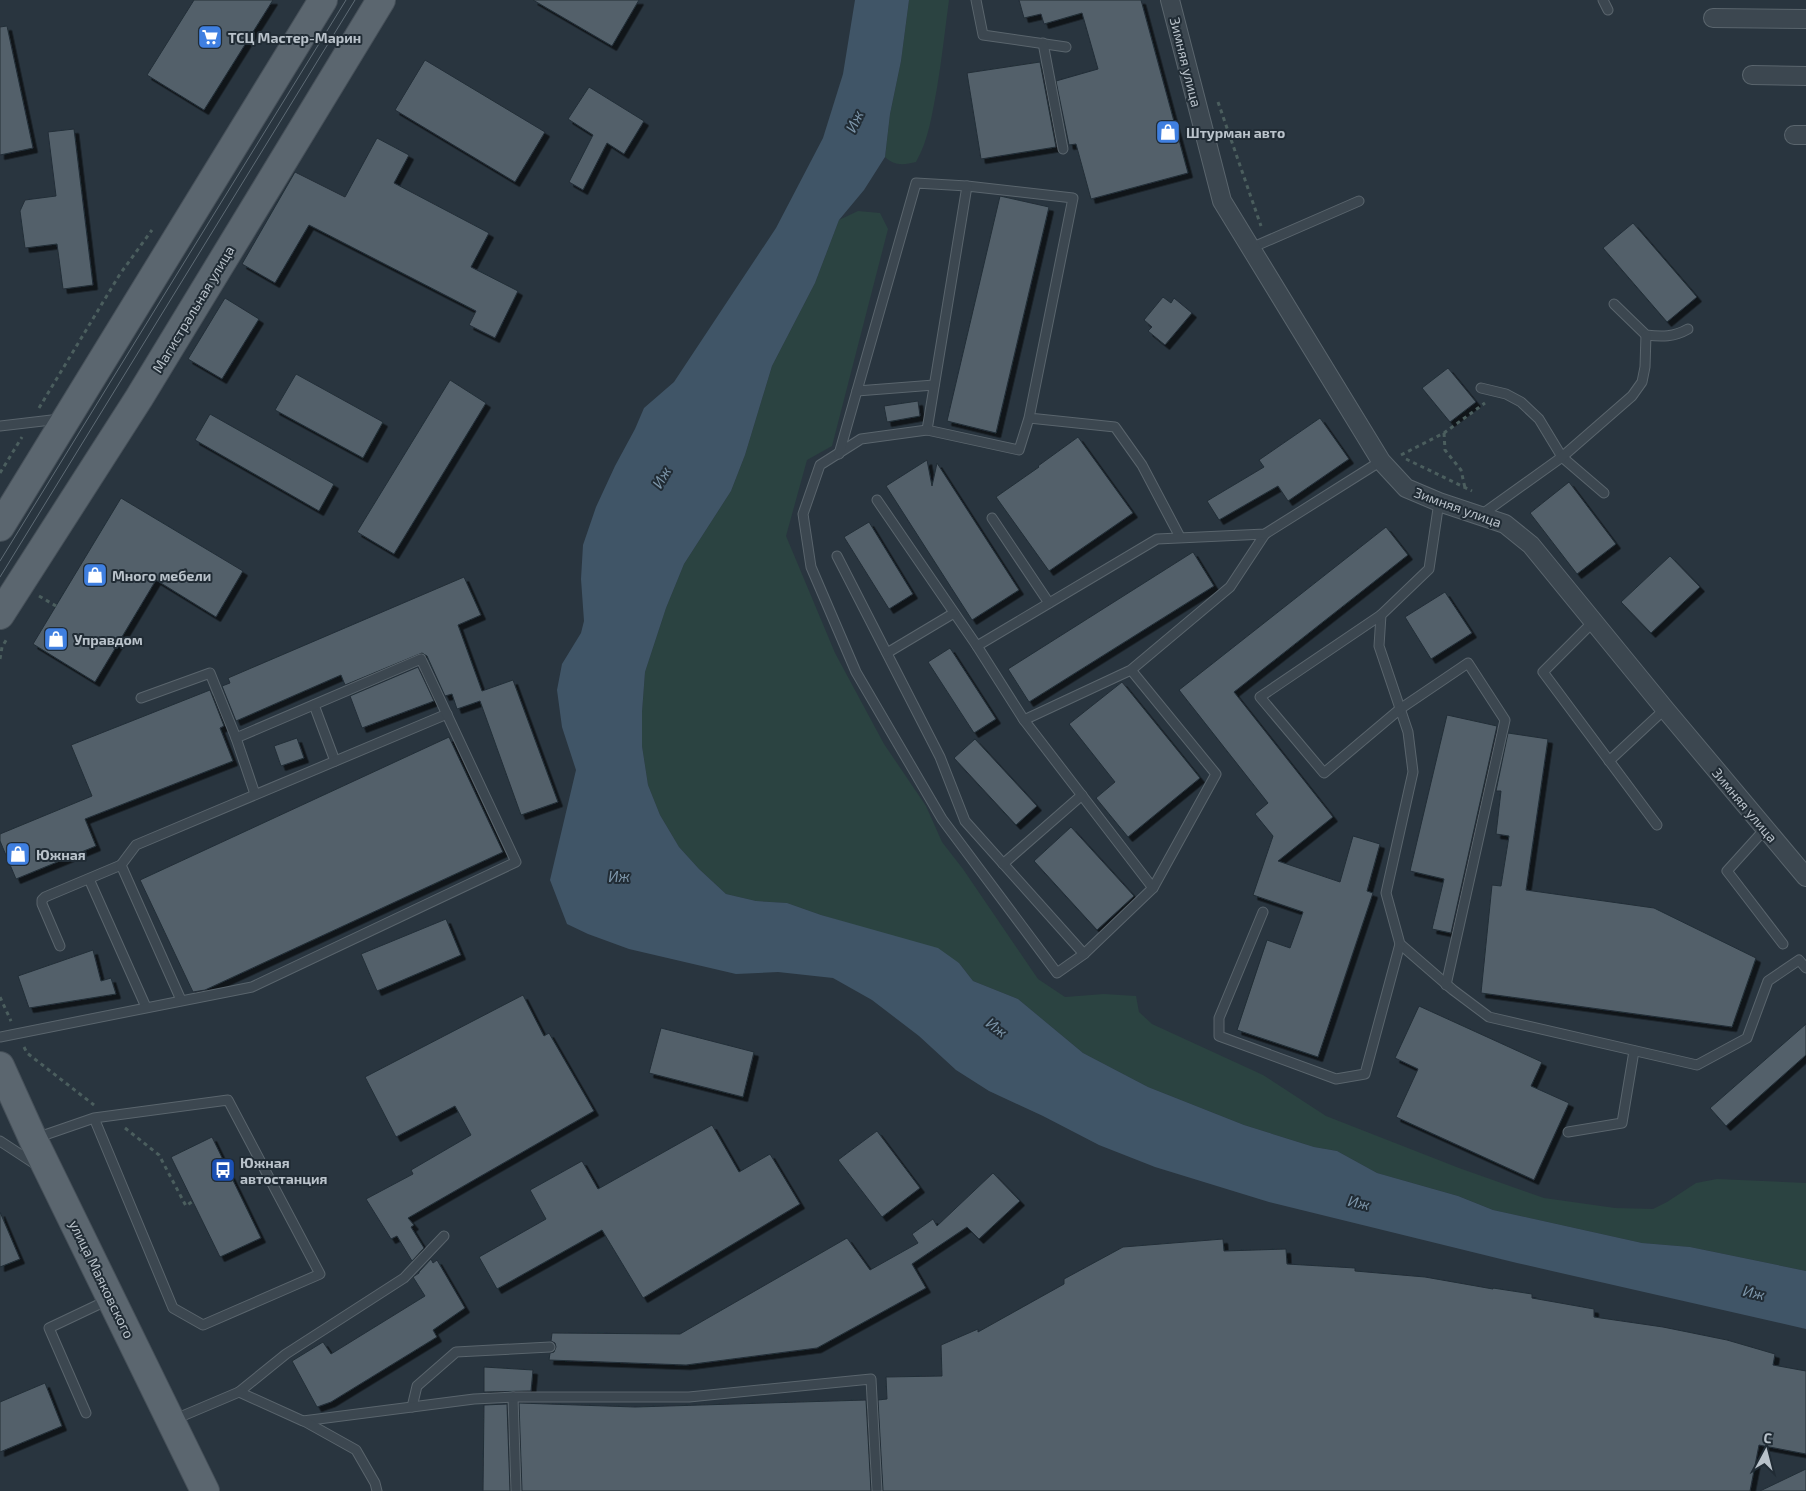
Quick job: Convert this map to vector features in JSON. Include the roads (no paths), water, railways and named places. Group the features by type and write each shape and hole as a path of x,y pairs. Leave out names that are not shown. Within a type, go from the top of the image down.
{"main road":[{"path":"0,527 323,0"},
{"name":"Магистральная улица","path":"0,615 138,398 381,0"},
{"name":"улица Маяковского","path":"0,1066 33,1139 205,1491"}],"street":[{"name":"Зимняя улица","path":"1170,0 1222,201 1258,245 1381,461 1406,488 1440,502 1505,524 1531,545 1806,877"},
{"path":"1713,18 1806,19"},
{"path":"1752,75 1806,76"}],"lane":[{"path":"976,0 983,35 1066,46"},
{"path":"1603,0 1608,10"},
{"path":"1043,43 1063,149"},
{"path":"839,454 916,183 967,186 1073,198 1029,418 1019,450 927,430 861,439 839,454 820,465 803,514 811,567 856,672 942,819 1057,973 1084,954 1153,888 1216,774 1130,670"},
{"path":"927,430 967,186"},
{"path":"1258,245 1359,201"},
{"path":"1614,304 1646,336 1666,337 1688,329"},
{"path":"1481,515 1562,457 1632,396 1642,382 1645,367 1646,336"},
{"path":"857,390 934,386"},
{"path":"1481,388 1500,393 1521,402 1539,419 1562,457 1604,493"},
{"path":"0,426 68,418"},
{"path":"1029,418 1115,427 1142,465 1180,537"},
{"path":"1024,720 1130,670 1230,587 1265,534 1381,461"},
{"path":"877,500 977,646 1024,720 1153,888"},
{"path":"1440,502 1429,569 1381,615 1260,698 1324,773 1400,709 1468,662 1505,720 1446,985"},
{"path":"992,518 1049,603"},
{"path":"977,646 1157,539 1265,534"},
{"path":"837,556 940,757 965,821 1084,954"},
{"path":"887,653 954,613"},
{"path":"1263,912 1218,1018 1218,1036 1336,1079 1365,1074 1400,944 1386,893 1413,772 1408,732 1379,646 1381,615"},
{"path":"1593,622 1543,672 1657,825"},
{"path":"0,1037 252,987 516,862 421,659 236,738"},
{"path":"141,698 210,673 236,738 255,794"},
{"path":"314,705 335,761"},
{"path":"1609,761 1665,709"},
{"path":"60,946 42,904 42,900 45,897 121,865 136,844 447,714"},
{"path":"1004,864 1082,795"},
{"path":"1765,829 1727,871 1783,944"},
{"path":"121,865 180,1000"},
{"path":"89,878 146,1007"},
{"path":"1400,944 1446,985 1488,1017 1697,1065 1747,1038 1768,981 1799,960 1806,968"},
{"path":"1568,1132 1622,1123 1634,1050"},
{"path":"33,1139 94,1118 228,1100 320,1274 203,1325 173,1308 94,1118"},
{"path":"0,1141 50,1173"},
{"path":"170,1421 239,1392 286,1354 404,1278 444,1236"},
{"path":"86,1413 49,1328 111,1298"},
{"path":"412,1407 417,1386 456,1352 550,1347"},
{"path":"303,1421 412,1407 513,1397 689,1397 871,1379 877,1491"},
{"path":"239,1392 303,1421 356,1450 375,1483 377,1491"},
{"path":"513,1397 516,1491"}],"water":[{"name":"Иж","path":"855,0 909,0 901,61 890,114 885,157 864,190 839,220 815,283 772,366 745,455 731,491 684,564 666,608 645,672 642,746 648,785 660,815 679,847 726,894 756,901 787,903 821,915 938,948 959,963 973,981 1018,999 1083,1053 1148,1087 1244,1125 1314,1147 1337,1151 1377,1173 1458,1196 1493,1210 1642,1243 1690,1247 1806,1271 1806,1329 1517,1263 1269,1202 1155,1167 1099,1145 989,1091 956,1070 919,1036 872,1000 833,978 778,972 736,974 629,949 567,924 550,880 576,770 562,727 557,690 562,664 581,633 584,621 581,579 583,545 596,507 644,408 674,382 776,228 823,138 843,74"}],"tram line":[{"path":"0,561 346,0"},
{"path":"0,577 355,0"}],"place":[{"name":"ТСЦ Мастер-Марин","path":"210,37"},
{"name":"Штурман авто","path":"1168,132"},
{"name":"Много мебели","path":"95,575"},
{"name":"Управдом","path":"56,639"},
{"name":"Южная","path":"18,854"},
{"name":"Южная автостанция","path":"223,1170"}]}
